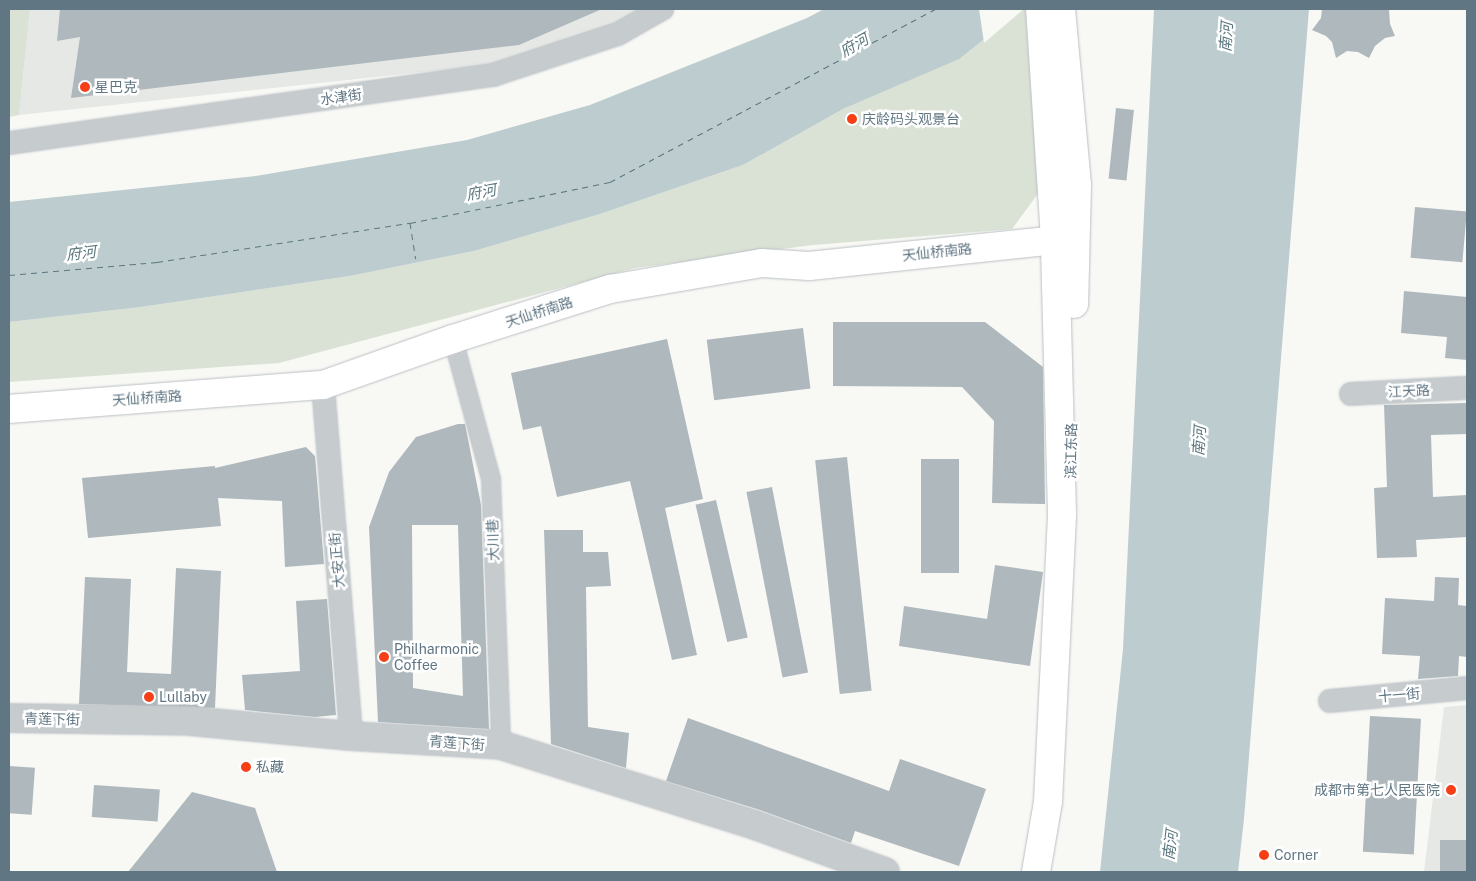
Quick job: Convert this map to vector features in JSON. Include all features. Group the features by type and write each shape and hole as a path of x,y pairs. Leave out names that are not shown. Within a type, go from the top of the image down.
{"main road":[{"name":"滨江东路","path":"1040,9 1055,26 1065,239 1066,797 1054,872"},
{"name":"滨江东路","path":"1036,872 1048,802 1062,514 1065,239"},
{"name":"天仙桥南路","path":"9,409 322,385 454,339 610,289 762,263 809,266 1065,239"}],"street":[{"name":"水津街","path":"9,143 493,75 618,34 662,9"},
{"name":"大川巷","path":"454,339 491,479 501,745"},
{"name":"大安正街","path":"322,385 351,736"},
{"name":"江天路","path":"1351,394 1467,388"},
{"name":"十一街","path":"1330,701 1467,688"},
{"name":"青莲下街","path":"9,718 190,721 351,736 501,745 755,825 885,872"}],"shaded area":[{"path":"9,9 30,9 19,115 9,117"},
{"path":"30,9 639,9 609,27 489,65 19,115"},
{"path":"1022,9 1030,9 1048,180 1012,229 813,245 635,268 279,363 9,382 9,322 141,307 350,276 474,251 600,214 743,165"},
{"name":"成都市第七人民医院","path":"1467,705 1467,872 1424,872 1444,707"}],"water":[{"name":"府河","path":"824,9 1022,9 959,59 845,108 743,165 600,214 474,251 350,276 141,307 9,322 9,202 256,176 467,140 590,105 807,18"},
{"name":"南河","path":"1154,9 1309,9 1244,819 1238,872 1100,872 1123,649"}],"pier":[{"path":"979,9 1024,9 984,43"}],"building":[{"path":"60,9 602,9 519,45 71,98 80,37 57,41"},
{"path":"1322,9 1389,9 1390,24 1395,36 1385,38 1375,46 1369,58 1358,52 1347,51 1336,58 1332,42 1326,36 1312,30 1321,18"},
{"path":"1116,108 1134,110 1126,180 1109,179"},
{"path":"1415,207 1467,212 1462,262 1411,258"},
{"path":"1404,291 1467,297 1467,360 1445,358 1447,337 1401,333"},
{"path":"833,322 985,322 1043,367 1045,504 992,503 994,421 962,387 833,386"},
{"path":"803,328 810,389 714,400 707,340"},
{"path":"667,339 703,499 665,508 697,655 672,660 630,481 557,497 541,426 523,430 511,373"},
{"path":"1467,403 1467,434 1431,435 1433,497 1467,495 1467,537 1416,540 1417,557 1377,558 1374,488 1387,487 1384,405"},
{"path":"458,424 465,424 481,505 489,729 378,722 369,527 389,472 416,437","holes":["412,525 458,525 463,696 413,688"]},
{"path":"306,447 315,456 324,564 285,567 282,501 218,498 221,526 88,538 82,478 215,466 215,468"},
{"path":"847,457 872,691 840,694 815,460"},
{"path":"921,459 959,459 959,573 921,573"},
{"path":"772,487 808,673 783,677 746,492"},
{"path":"716,500 748,637 727,642 696,505"},
{"path":"544,530 583,530 583,552 608,552 611,586 586,587 588,727 629,733 626,768 551,744"},
{"path":"995,565 1043,572 1030,666 899,646 904,606 987,619"},
{"path":"176,568 221,571 215,708 79,704 85,577 131,579 127,672 171,674"},
{"path":"1435,577 1459,578 1458,605 1467,606 1467,657 1459,656 1458,676 1418,679 1420,656 1382,654 1385,598 1434,601"},
{"path":"327,599 336,715 315,717 245,710 242,675 300,671 296,601"},
{"path":"1370,716 1421,719 1414,854 1363,852"},
{"path":"688,718 889,791 900,759 986,789 959,866 855,831 851,843 760,810 666,781"},
{"path":"9,766 35,768 32,815 9,813"},
{"path":"94,785 160,790 158,822 92,817"},
{"path":"192,792 255,808 277,872 128,872"},
{"path":"1440,840 1467,840 1467,872 1440,872"}],"ferry route":[{"path":"9,275 157,262 410,223 610,182 936,9"},
{"path":"410,223 416,259"}],"place":[{"name":"星巴克","path":"85,87"},
{"name":"庆龄码头观景台","path":"852,119"},
{"name":"Philharmonic Coffee","path":"384,657"},
{"name":"Lullaby","path":"149,697"},
{"name":"私藏","path":"246,767"},
{"name":"成都市第七人民医院","path":"1451,790"},
{"name":"Corner","path":"1264,855"}]}
